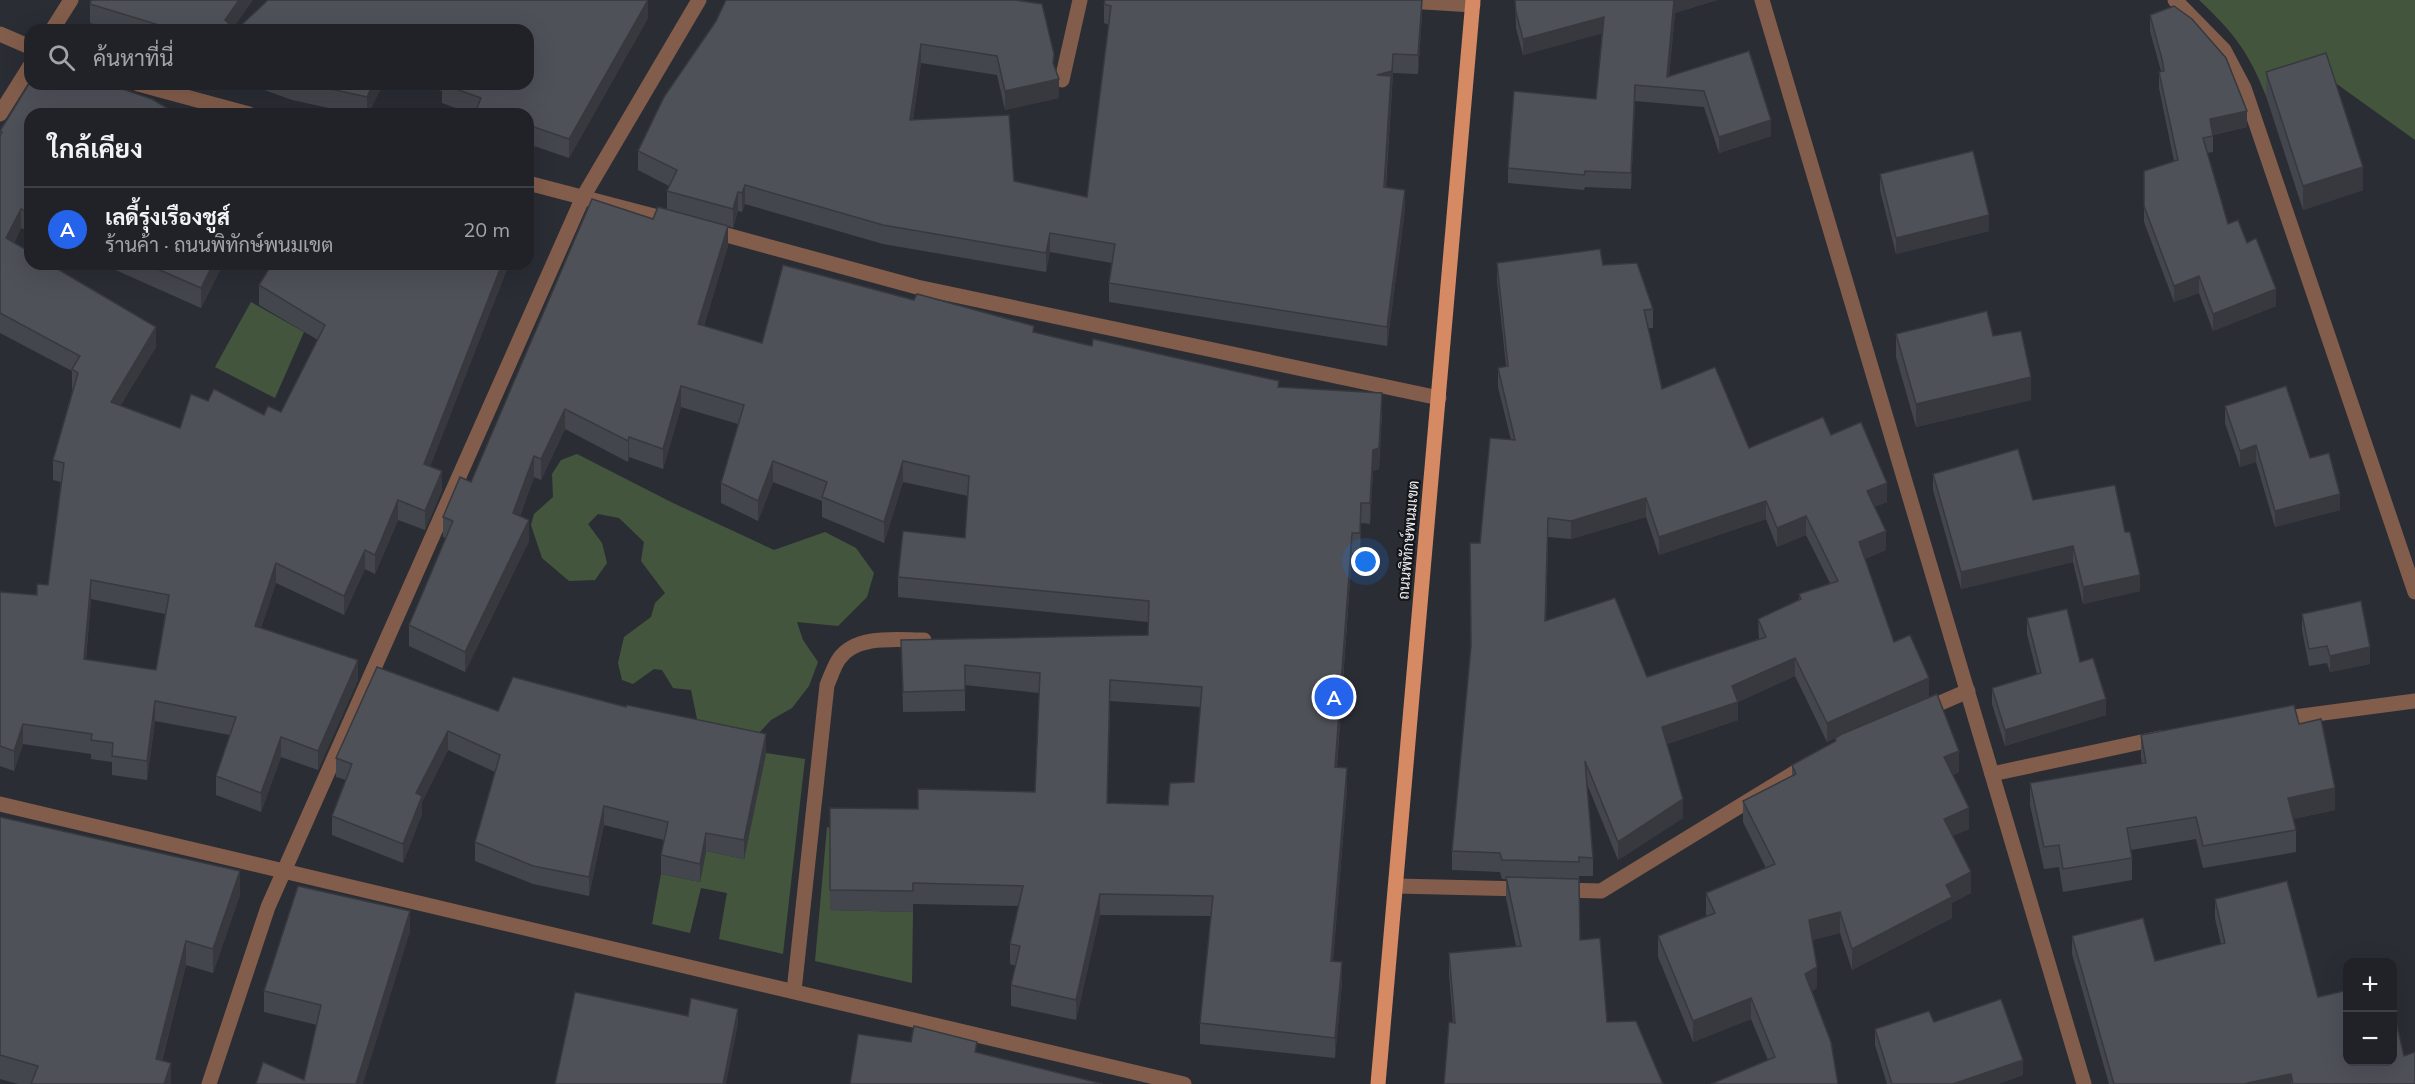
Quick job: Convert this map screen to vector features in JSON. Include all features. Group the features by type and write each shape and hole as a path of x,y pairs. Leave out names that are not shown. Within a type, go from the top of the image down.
{"main road":[{"name":"ถนนพิทักษ์พนมเขต","path":"1378,1084 1473,2"}],"street":[{"path":"56,24 71,0"},
{"path":"209,1084 268,908 284,870 584,197 699,0"},
{"path":"1062,80 1080,0"},
{"path":"1392,0 1473,2"},
{"path":"1762,0 2084,1084"},
{"path":"2175,0 2224,50 2244,88 2415,592"},
{"path":"0,34 24,44"},
{"path":"0,114 24,76"},
{"path":"160,90 227,108"},
{"path":"534,184 917,287 1438,398"},
{"path":"794,990 827,685 840,658 855,645 878,640 936,640"},
{"path":"1914,714 1968,691"},
{"path":"2261,721 2415,701"},
{"path":"1992,774 2178,734"},
{"path":"1396,886 1601,891 1818,759"},
{"path":"0,804 1184,1084"}],"green space":[{"path":"2199,0 2415,0 2415,140 2327,77 2266,96 2253,67 2239,44"},
{"path":"251,302 304,332 275,398 215,367"},
{"path":"577,454 673,503 774,550 825,532 856,548 874,573 867,597 838,626 797,622 803,640 818,662 809,686 792,708 771,720 757,735 727,737 697,719 691,690 673,688 662,670 654,669 633,684 622,680 618,663 624,637 651,617 655,603 665,593 641,561 644,542 619,518 598,514 588,524 602,543 607,563 595,580 569,581 542,558 531,525 534,514 553,497 552,474 561,460"},
{"path":"766,753 805,759 783,954 719,939 727,893 701,888 690,933 652,924 661,874 700,882 706,851 744,859"},
{"path":"827,827 830,828 830,910 913,912 912,983 815,961"}],"building":[{"path":"91,0 239,0 225,20 229,24 155,24 90,4"},
{"path":"268,0 648,0 569,139 534,127 534,108 477,108 481,98 459,90 534,90 534,24 242,24"},
{"path":"726,0 1015,0 1042,4 1054,54 1053,63 1059,79 1005,91 997,56 921,44 910,120 1009,115 1014,181 1087,197 1111,6 1104,4 1105,0 1422,0 1418,55 1393,54 1392,71 1377,75 1391,76 1384,187 1405,190 1387,327 1109,283 1115,244 1050,233 1046,253 883,225 745,185 742,193 738,192 733,209 667,191 677,170 638,151 664,97 716,21"},
{"path":"1515,0 1674,0 1667,77 1749,51 1771,120 1719,137 1704,91 1635,85 1631,173 1585,171 1584,175 1508,168 1514,91 1596,99 1604,17 1523,39"},
{"path":"2174,6 2192,19 2226,58 2247,111 2210,119 2213,136 2203,138 2228,224 2238,220 2247,243 2256,238 2276,289 2213,314 2199,276 2174,286 2144,206 2144,171 2178,160 2159,72 2164,71 2162,59 2150,15"},
{"path":"2326,53 2363,167 2303,186 2266,72"},
{"path":"25,90 126,90 152,99 167,108 24,108 24,210 21,209 6,238 24,248 24,270 59,270 156,327 111,402 180,428 191,394 208,401 214,389 264,415 268,406 281,412 325,325 259,285 268,270 500,270 424,464 442,471 425,511 398,500 375,555 365,550 344,596 276,563 255,626 358,660 318,751 281,737 261,793 216,776 236,717 155,701 147,761 112,756 113,743 91,740 92,734 23,724 14,751 0,746 0,592 37,595 37,584 48,585 64,463 53,460 78,373 72,369 80,356 0,313 0,136 2,132 0,131","holes":["91,580 169,595 156,670 84,659"]},
{"path":"335,90 370,90 367,97"},
{"path":"1973,151 1989,215 1896,238 1880,174"},
{"path":"592,199 653,219 658,207 728,226 698,324 762,343 783,265 914,300 917,294 1034,326 1033,332 1092,346 1093,339 1279,381 1278,387 1382,393 1379,448 1373,450 1370,503 1361,503 1360,533 1352,533 1335,767 1347,768 1331,961 1342,962 1335,1038 1200,1023 1213,896 1100,894 1076,1000 1011,985 1020,946 1010,944 1023,886 913,883 913,891 830,890 830,808 918,809 918,789 1035,792 1040,673 965,665 965,690 903,692 901,640 1148,635 1149,601 898,577 903,531 965,538 969,476 903,461 884,522 822,497 827,482 773,461 758,501 721,483 744,405 681,386 663,449 629,437 628,441 565,409 541,459 534,456 513,513 529,520 465,652 409,625 453,521 443,517 460,477 471,482","holes":["1110,680 1202,687 1194,782 1170,783 1168,805 1107,803"]},
{"path":"1600,249 1603,265 1637,263 1653,309 1644,310 1662,389 1715,367 1749,448 1823,417 1831,435 1861,422 1887,483 1867,491 1886,531 1859,542 1894,642 1910,635 1929,678 1827,723 1795,658 1732,686 1738,702 1662,727 1683,799 1618,842 1585,761 1593,858 1579,857 1579,862 1502,860 1500,853 1452,851 1471,646 1470,543 1480,543 1490,438 1515,440 1498,368 1508,366 1497,263","holes":["1646,498 1659,537 1766,501 1777,528 1806,516 1838,581 1799,594 1801,599 1758,619 1766,637 1647,677 1615,598 1545,621 1548,518 1571,521"]},
{"path":"160,270 210,270 201,288"},
{"path":"1987,311 1993,336 2021,331 2031,377 1916,404 1896,334"},
{"path":"2286,386 2310,458 2329,453 2340,494 2275,511 2256,445 2240,451 2225,406"},
{"path":"2018,449 2033,500 2115,485 2125,532 2130,532 2140,575 2083,587 2073,546 1961,572 1933,474"},
{"path":"2361,601 2370,647 2330,656 2327,646 2309,649 2302,614"},
{"path":"2067,609 2080,662 2093,658 2106,699 2005,730 1992,688 2041,673 2027,618"},
{"path":"377,667 498,711 513,677 626,707 627,705 766,734 744,840 706,833 700,864 661,855 668,822 604,806 589,877 533,866 475,842 500,755 448,731 416,793 422,796 403,844 332,816 352,764 336,758"},
{"path":"1937,694 1959,751 1944,757 1969,808 1944,819 1971,872 1946,885 1952,897 1852,949 1840,912 1809,920 1817,967 1805,974 1831,1042 1838,1084 1711,1084 1775,1057 1751,998 1693,1021 1658,936 1715,913 1706,893 1775,864 1743,801 1796,774 1792,765 1836,741 1835,738 1842,734"},
{"path":"2294,705 2299,724 2321,719 2335,788 2288,798 2296,830 2203,846 2196,817 2127,828 2132,858 2063,869 2059,845 2044,847 2030,783 2146,763 2141,735"},
{"path":"0,817 240,871 213,949 186,941 156,1059 171,1063 164,1084 31,1084 38,1066 0,1055"},
{"path":"1506,877 1579,879 1580,940 1600,938 1607,1022 1636,1021 1663,1084 1444,1084 1449,1022 1455,1023 1449,953 1521,946"},
{"path":"2287,881 2318,997 2343,991 2343,1066 2397,1066 2397,1026 2404,1056 2415,1052 2415,1084 2293,1084 2291,1074 2243,1084 2114,1084 2072,936 2143,918 2155,961 2225,943 2215,899"},
{"path":"298,886 410,911 356,1084 256,1084 263,1062 304,1080 321,1005 264,991"},
{"path":"575,992 688,1016 691,998 738,1009 723,1084 555,1084"},
{"path":"2001,999 2023,1060 1953,1084 1892,1084 1875,1029 1929,1011 1934,1022"},
{"path":"914,1026 977,1042 975,1052 1103,1084 850,1084 858,1034 911,1042"}],"place":[{"name":"เลดี้รุ่งเรืองชูส์","path":"1334,697"}]}
